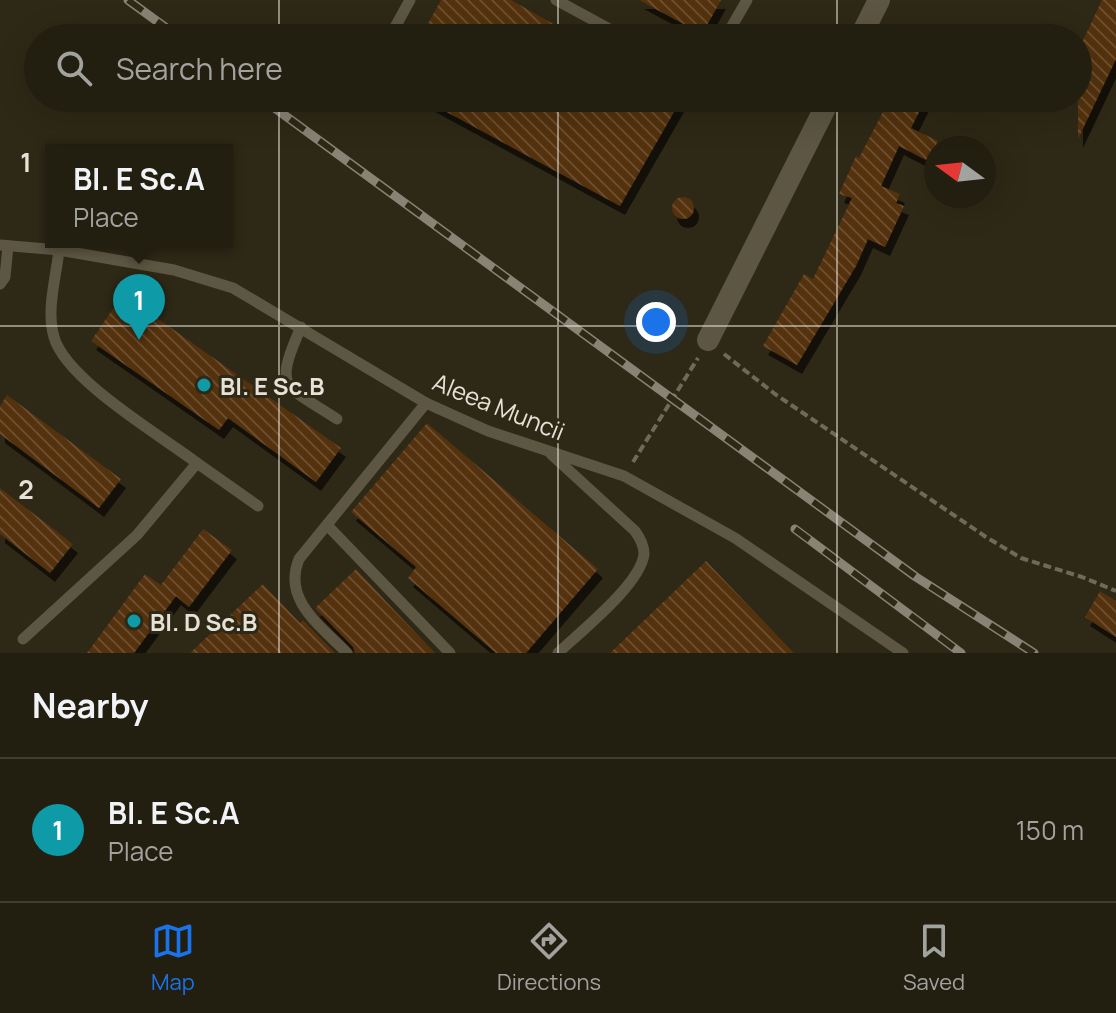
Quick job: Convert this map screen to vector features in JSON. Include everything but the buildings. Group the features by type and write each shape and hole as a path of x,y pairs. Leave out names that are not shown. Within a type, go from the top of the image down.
{"street":[{"path":"867,24 879,0"},
{"path":"708,340 823,112"}],"lane":[{"path":"397,24 410,0"},
{"path":"556,0 600,24"},
{"path":"733,24 747,0"},
{"path":"0,284 5,277 4,246"},
{"name":"Aleea Muncii","path":"4,246 59,250 174,270 233,288 426,403 488,431 624,476 735,538 903,653"},
{"path":"59,250 52,324 54,338 66,363 87,383 258,506"},
{"path":"301,327 286,361 284,376 289,387 337,419"},
{"path":"347,653 302,605 294,588 294,573 299,559 426,403"},
{"path":"546,450 635,531 642,542 644,556 634,578 558,653"},
{"path":"23,639 137,535 197,463"},
{"path":"327,525 450,653"}],"path":[{"path":"624,476 708,340 775,394 986,537 1021,558 1116,591"}],"railway":[{"path":"128,0 161,24"},
{"path":"280,112 916,577 1034,653"},
{"path":"795,529 961,653"}],"place":[{"name":"Bl. E Sc.A","path":"139,340"},
{"name":"Bl. E Sc.B","path":"204,385"},
{"name":"Bl. D Sc.B","path":"134,621"}]}
